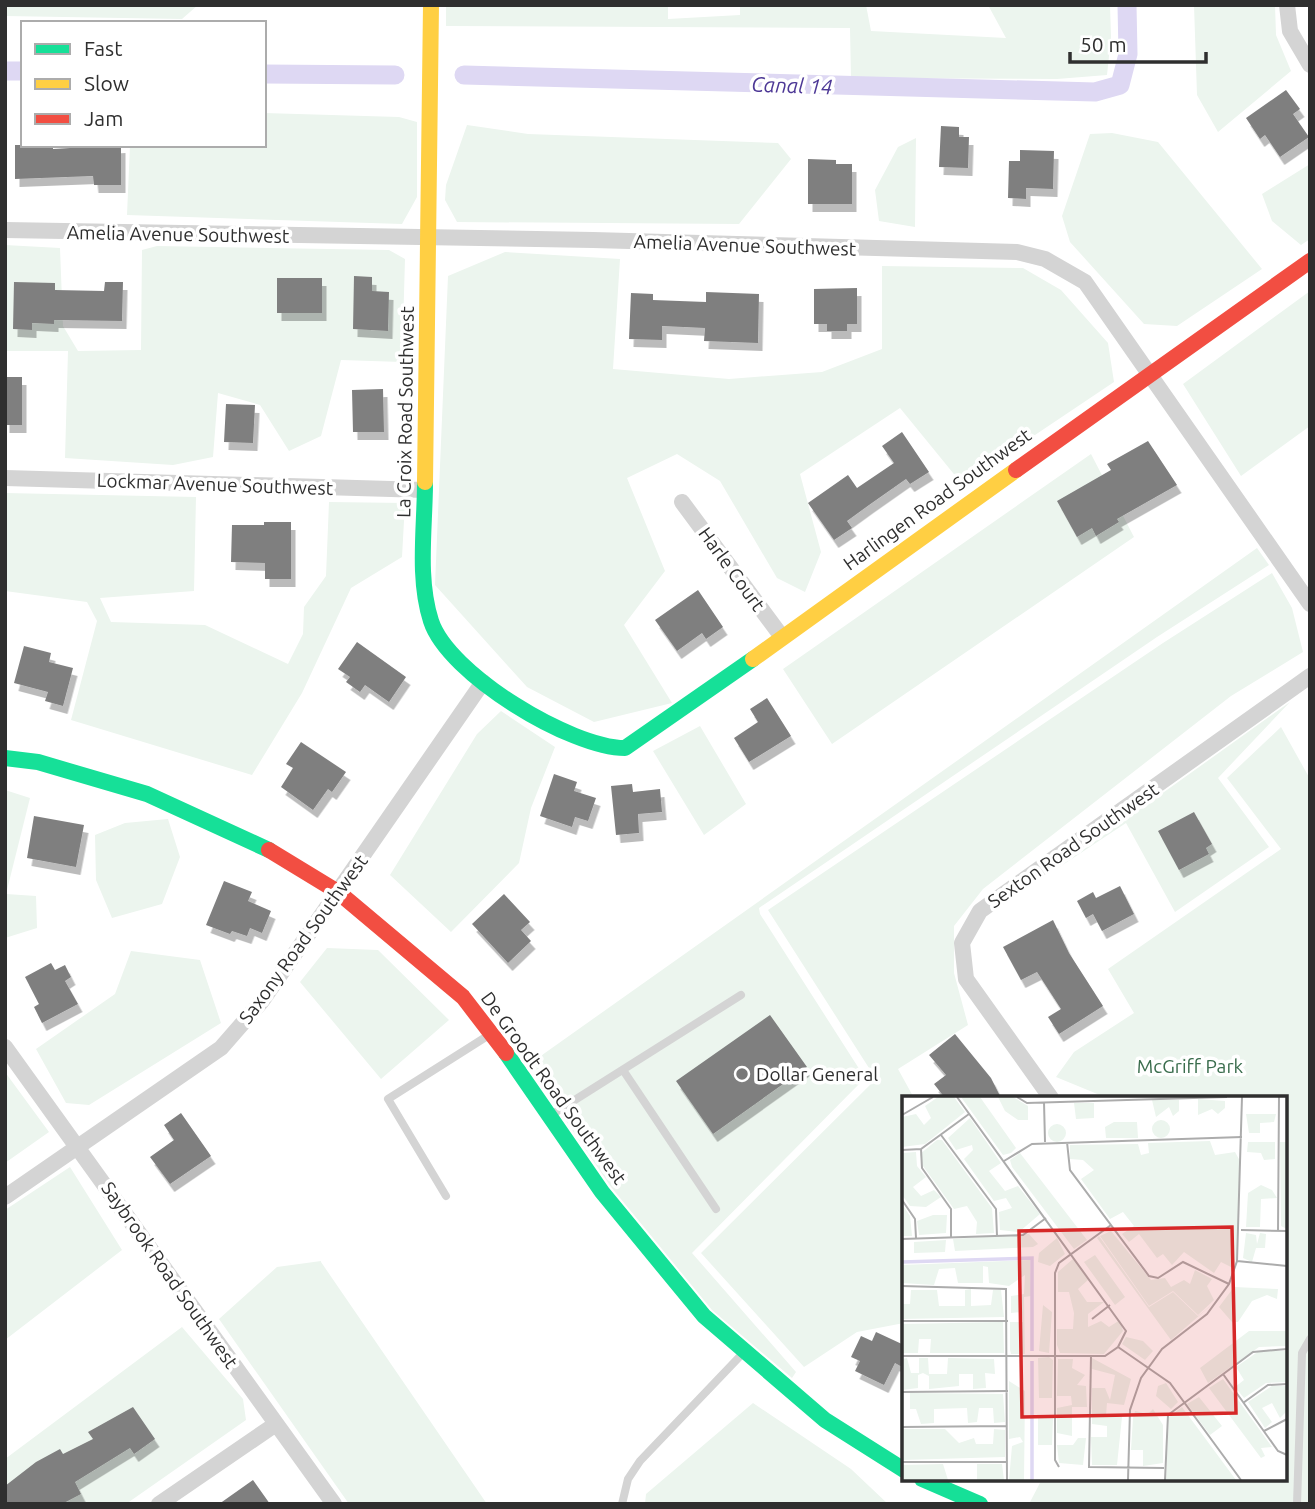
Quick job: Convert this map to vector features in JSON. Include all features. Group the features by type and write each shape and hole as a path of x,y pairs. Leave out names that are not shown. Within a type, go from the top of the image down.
{"street":[{"name":"La Croix Road Southwest","path":"430,5 424,595 436,634 483,682 583,743"},
{"path":"1287,5 1290,31 1310,65"},
{"name":"Amelia Avenue Southwest","path":"5,230 1017,252 1045,259 1085,282 1147,375 1310,604"},
{"name":"Harlingen Road Southwest","path":"583,743 598,748 626,747 1310,261"},
{"name":"Lockmar Avenue Southwest","path":"5,478 425,490"},
{"name":"Harle Court","path":"682,502 782,637"},
{"name":"Sexton Road Southwest","path":"1050,1096 966,979 962,943 979,911 1310,676"},
{"name":"Saxony Road Southwest","path":"5,1197 220,1048 262,1001 483,682"},
{"name":"De Groodt Road Southwest","path":"5,758 38,762 148,794 264,847 338,892 463,997 551,1115 602,1192 695,1306 825,1420 902,1469"},
{"name":"Saybrook Road Southwest","path":"5,1047 334,1504"},
{"path":"159,1504 276,1424"},
{"path":"927,1481 979,1504"}],"lane":[{"path":"551,1115 741,995"},
{"path":"446,1196 388,1099 491,1034"},
{"path":"623,1070 716,1209"},
{"path":"1297,1504 1301,1353 1310,1339"},
{"path":"622,1504 628,1479 640,1461 745,1351"}],"green space":[{"path":"5,5 198,5 182,19 5,16"},
{"path":"446,5 668,5 668,19 740,15 740,5 866,5 871,31 1006,38 988,5 1110,5 1111,37 1107,75 1057,79 851,78 850,28 446,26"},
{"path":"1194,5 1275,5 1276,35 1291,71 1218,132 1197,95"},
{"path":"266,113 399,117 417,122 417,197 402,224 127,215 130,147 266,147"},
{"path":"467,125 528,134 778,143 791,159 739,224 457,222 445,200 446,185"},
{"path":"1112,133 1158,142 1262,269 1177,326 1144,324 1070,242 1062,216 1090,134"},
{"path":"916,138 915,227 879,221 875,190 898,147"},
{"path":"1310,164 1310,239 1301,245 1272,221 1262,194"},
{"path":"5,245 60,248 63,326 78,351 141,350 142,250 157,246 389,250 405,259 402,362 341,360 321,436 289,451 260,405 218,393 213,457 173,465 65,458 68,351 5,351"},
{"path":"505,252 620,259 613,369 729,379 822,372 882,349 882,266 1023,268 1061,290 1108,343 1114,382 962,484 900,408 800,474 821,552 805,592 777,578 720,481 677,454 627,478 665,571 624,625 672,703 594,722 527,687 435,585 448,276"},
{"path":"1310,291 1310,426 1241,476 1183,384"},
{"path":"1091,454 1134,537 832,744 783,669"},
{"path":"5,493 196,497 194,591 100,598 111,622 205,625 288,664 303,634 304,607 326,576 329,502 405,503 402,557 351,588 302,693 252,775 71,720 97,621 87,602 5,591"},
{"path":"1257,548 1269,565 1157,637 759,908 760,914 865,1078 692,1253 796,1372 792,1378 712,1310 611,1187 528,1065"},
{"path":"1272,573 1292,608 1303,652 1231,696 983,889 954,926 954,973 968,1025 898,1069 913,1096 902,1096 902,1323 857,1332 804,1367 701,1253 876,1079 768,910 1163,643"},
{"path":"1290,702 1218,778 1269,847 1175,912 1126,823 1055,870"},
{"path":"501,711 555,747 531,808 519,863 451,932 390,875 477,734"},
{"path":"700,726 746,804 704,835 653,751"},
{"name":"McGriff Park","path":"1281,727 1310,779 1310,1504 1029,1504 1041,1481 1287,1481 1287,1096 1102,1096 1056,1077 1074,1052 1134,1013 1108,969 1281,849 1227,778"},
{"path":"5,790 30,798 6,894 36,896 37,928 5,938"},
{"path":"168,819 180,857 162,904 112,918 96,880 95,835 125,823"},
{"path":"327,948 378,950 449,1020 381,1079 300,982"},
{"path":"131,951 200,960 221,1023 89,1105 66,1103 36,1049 115,994"},
{"path":"5,1072 49,1132 5,1163"},
{"path":"70,1167 122,1250 5,1340 5,1210"},
{"path":"321,1261 487,1504 349,1504 219,1319 277,1267"},
{"path":"182,1327 243,1399 246,1420 126,1504 5,1504 5,1459"},
{"path":"753,1403 851,1469 888,1504 645,1504 646,1494"}],"building":[{"path":"1286,90 1300,109 1293,114 1309,137 1280,157 1265,135 1260,139 1246,118"},
{"path":"941,126 959,127 959,137 969,137 968,168 939,167"},
{"path":"15,145 53,149 121,147 121,185 94,185 93,176 15,179"},
{"path":"1020,150 1054,151 1053,189 1026,188 1026,199 1008,198 1009,161 1020,161"},
{"path":"808,159 836,160 836,164 852,164 852,204 808,204"},
{"path":"354,276 372,277 372,291 389,292 388,331 353,329"},
{"path":"277,278 322,278 322,313 277,313"},
{"path":"14,282 55,283 55,290 104,291 105,282 123,282 122,321 54,320 54,324 32,323 32,330 13,329"},
{"path":"857,288 857,324 847,324 847,331 827,331 827,324 814,324 814,289"},
{"path":"706,292 759,294 758,343 704,341 705,328 662,326 662,340 629,339 631,293 653,294 653,300 706,302"},
{"path":"5,377 22,377 22,425 5,425"},
{"path":"383,389 384,432 353,432 352,390"},
{"path":"226,404 255,405 253,443 224,442"},
{"path":"902,432 929,472 910,484 906,479 869,505 847,521 852,528 834,540 808,503 848,475 857,488 894,463 882,446"},
{"path":"1148,441 1177,485 1117,519 1119,522 1096,536 1092,528 1077,537 1057,501 1111,470 1107,464"},
{"path":"264,522 291,522 291,579 265,579 265,563 231,562 232,525 264,525"},
{"path":"698,590 723,627 706,639 702,633 677,651 655,620"},
{"path":"357,642 406,677 389,702 365,685 360,692 346,682 350,677 338,669"},
{"path":"24,646 51,653 49,662 73,668 63,706 45,701 48,692 14,683"},
{"path":"767,698 791,736 749,762 734,738 758,722 750,709"},
{"path":"301,742 346,772 332,792 328,789 313,810 281,787 293,768 286,764"},
{"path":"554,774 577,782 574,791 596,798 588,821 575,817 572,827 540,816"},
{"path":"632,784 633,792 660,789 662,812 638,814 639,833 616,835 611,786"},
{"path":"1194,812 1212,844 1206,848 1209,854 1179,870 1158,831"},
{"path":"34,816 84,825 76,867 27,858"},
{"path":"224,881 252,892 248,901 271,911 262,933 250,928 247,936 232,931 230,934 206,925"},
{"path":"1120,886 1134,914 1102,931 1093,914 1086,918 1077,901 1093,892 1096,898"},
{"path":"504,894 530,922 521,930 531,941 508,963 472,924"},
{"path":"1053,920 1069,953 1103,1006 1059,1034 1048,1017 1061,1009 1037,972 1021,980 1003,947"},
{"path":"51,963 55,970 65,965 71,977 65,981 78,1004 42,1023 34,1007 39,1004 25,977"},
{"name":"Dollar General","path":"770,1015 807,1067 713,1134 676,1081"},
{"path":"955,1034 991,1078 1000,1096 943,1096 934,1084 946,1075 929,1055"},
{"path":"181,1113 211,1156 170,1184 150,1157 174,1140 164,1125"},
{"path":"876,1332 902,1344 902,1367 895,1363 884,1385 855,1371 860,1361 851,1357 861,1336 872,1341"},
{"path":"133,1407 155,1439 134,1454 130,1448 75,1482 81,1494 62,1504 5,1504 5,1486 36,1462 60,1449 63,1454 93,1439 88,1432"},
{"path":"253,1480 270,1504 219,1504"}],"waterway":[{"name":"Canal 14","path":"464,75 1095,92 1120,85 1128,54 1127,5"},
{"name":"Canal 14","path":"5,71 21,71"},
{"name":"Canal 14","path":"266,74 395,75"}],"traffic: fast":[{"path":"425,482 423,570 431,621 442,642 461,663 514,704 544,722 602,745 625,748 753,659"},
{"path":"5,758 38,762 147,794 269,850"},
{"path":"506,1053 602,1192 704,1316 825,1420 902,1469"},
{"path":"927,1481 980,1504"}],"traffic: slow":[{"path":"425,482 431,5"},
{"path":"753,659 1016,470"}],"traffic: jam":[{"path":"1016,470 1310,261"},
{"path":"269,850 338,892 463,997 506,1053"}],"place":[{"name":"Dollar General","path":"742,1074"}]}
